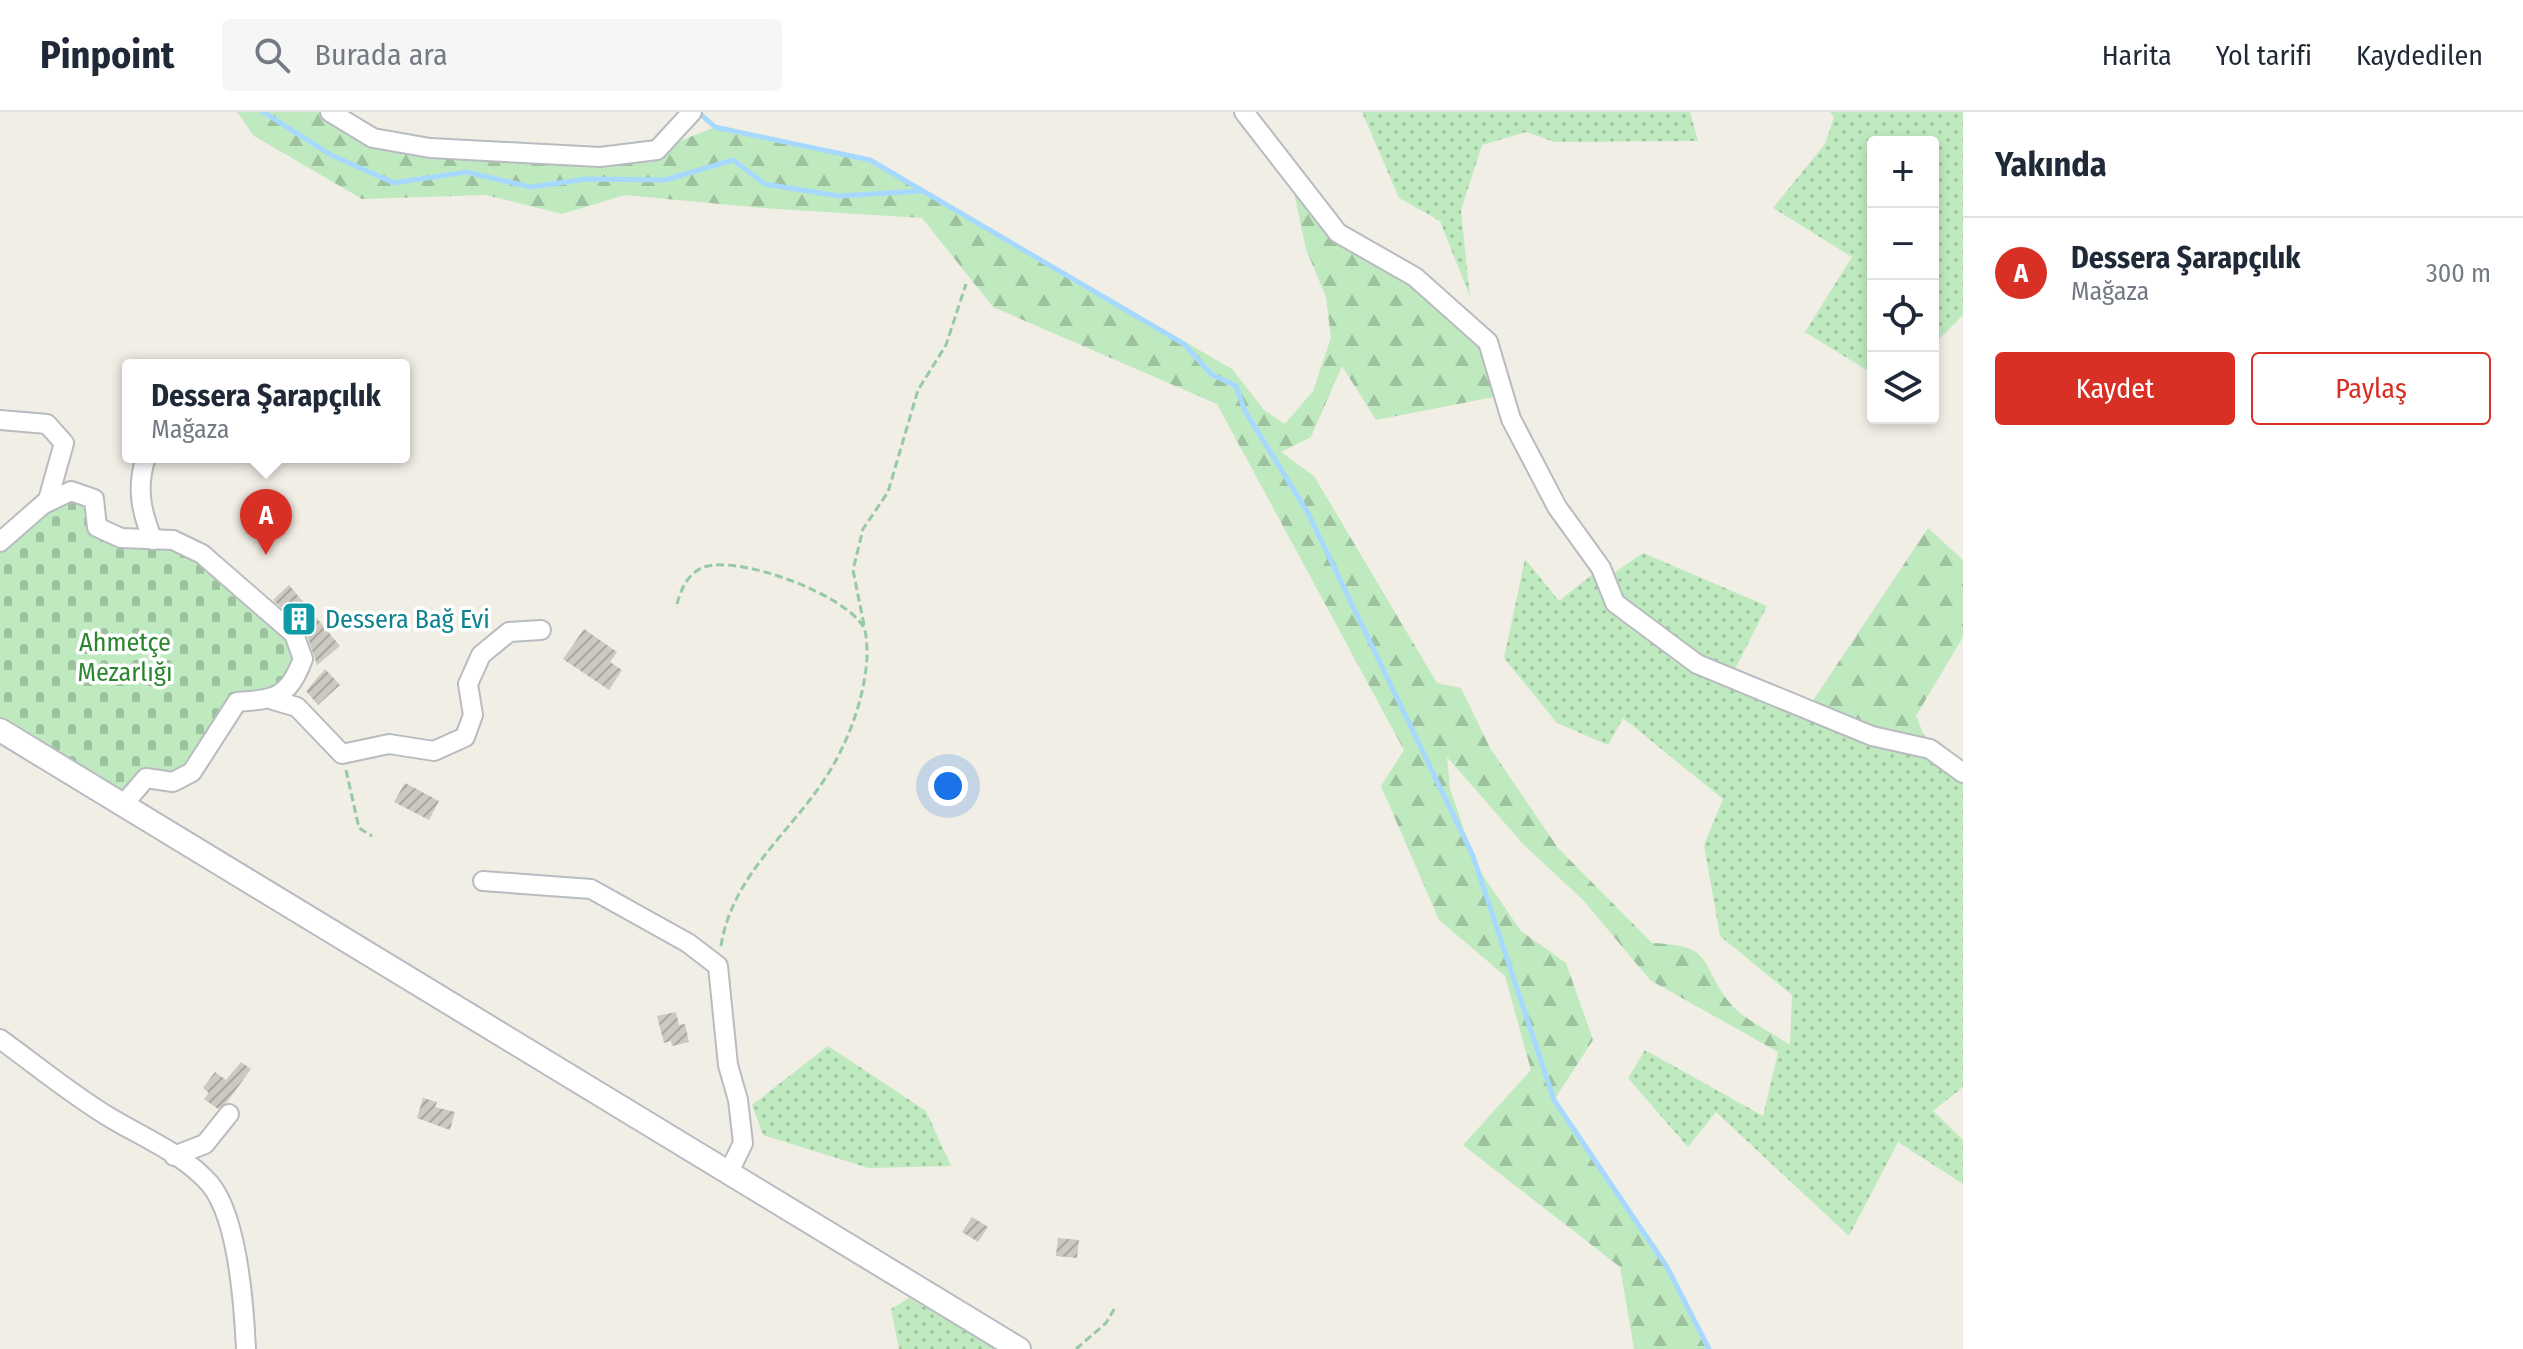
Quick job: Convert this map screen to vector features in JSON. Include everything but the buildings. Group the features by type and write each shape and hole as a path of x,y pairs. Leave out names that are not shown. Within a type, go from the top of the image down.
{"street":[{"path":"330,112 373,138 430,148 600,157 657,150 692,112"},
{"path":"1244,112 1338,233 1415,277 1488,342 1511,419 1557,507 1601,568 1615,603 1697,664 1872,736 1930,749 1963,773"},
{"path":"0,420 47,424 64,443 48,500 0,542"},
{"path":"144,463 141,472 141,510 153,540"},
{"path":"44,504 71,491 94,499 97,527 121,538 173,540 202,554 294,634 303,659 294,684 273,700"},
{"path":"122,806 146,778 173,782 192,772 237,702 273,700 297,707 342,754 389,744 434,751 465,737 473,715 468,684 481,655 509,632 541,630"},
{"path":"0,730 1019,1349"},
{"path":"483,881 591,889 688,943 718,966 728,1065 738,1100 743,1143 728,1174"},
{"path":"0,1039 107,1115 174,1156 211,1185 232,1236 243,1296 246,1349"},
{"path":"174,1156 205,1144 229,1114"}],"path":[{"path":"718,966 725,922 751,872 815,793 842,750 859,702 867,657 865,629 853,570 863,529 888,492 918,390 946,345 966,284"},
{"path":"677,604 683,584 705,567 739,567 808,587 844,606 865,629"},
{"path":"342,754 359,828 372,836"},
{"path":"1076,1349 1106,1323 1116,1306"}],"green space":[{"path":"237,112 318,112 373,138 657,150 715,127 870,160 1232,369 1264,410 1285,424 1313,391 1331,338 1326,297 1306,249 1289,169 1338,233 1415,277 1488,342 1504,395 1376,420 1342,366 1311,437 1281,452 1314,476 1437,683 1461,688 1490,748 1558,848 1652,943 1696,952 1735,1008 1790,1045 1778,1052 1650,980 1584,901 1523,844 1447,757 1450,789 1477,867 1521,931 1566,963 1593,1040 1554,1100 1667,1267 1709,1349 1634,1349 1620,1267 1463,1145 1531,1070 1505,976 1439,920 1381,786 1404,750 1217,404 993,307 922,218 625,195 562,214 486,195 362,199 254,136"},
{"path":"1362,112 1690,112 1698,141 1555,142 1526,132 1482,145 1461,210 1470,297 1440,221 1399,198"},
{"path":"1830,112 1963,112 1963,315 1939,339 1939,136 1867,136 1867,370 1805,332 1852,257 1773,208 1825,144 1834,117"},
{"name":"Ahmetçe Mezarlığı","path":"94,499 97,527 173,540 294,634 294,684 237,702 192,772 146,779 128,799 0,720 0,542 48,500"},
{"path":"1928,528 1963,560 1963,637 1916,716 1927,742 1872,736 1808,708"},
{"path":"1643,553 1767,606 1734,671 1699,657 1623,601 1611,575"},
{"path":"1525,559 1559,601 1594,573 1608,608 1698,674 1869,742 1930,749 1963,773 1963,1087 1933,1111 1963,1140 1963,1184 1898,1142 1849,1236 1716,1112 1688,1147 1628,1078 1645,1050 1763,1116 1778,1052 1790,1045 1792,995 1720,936 1704,845 1723,799 1623,718 1608,745 1557,723 1504,658"},
{"path":"828,1046 926,1111 951,1166 868,1168 763,1135 752,1105"},
{"path":"909,1298 997,1349 899,1349 891,1309"}],"waterway":[{"path":"263,112 331,155 394,183 466,172 531,187 586,179 665,180 733,160 765,184 838,196 921,191"},
{"path":"698,112 715,127 870,160 1184,344 1211,374 1236,386 1245,411 1308,513 1473,856 1554,1100 1667,1267 1709,1349"}],"place":[{"name":"Dessera Şarapçılık","path":"266,555"},
{"name":"Dessera Bağ Evi","path":"299,619"}]}
